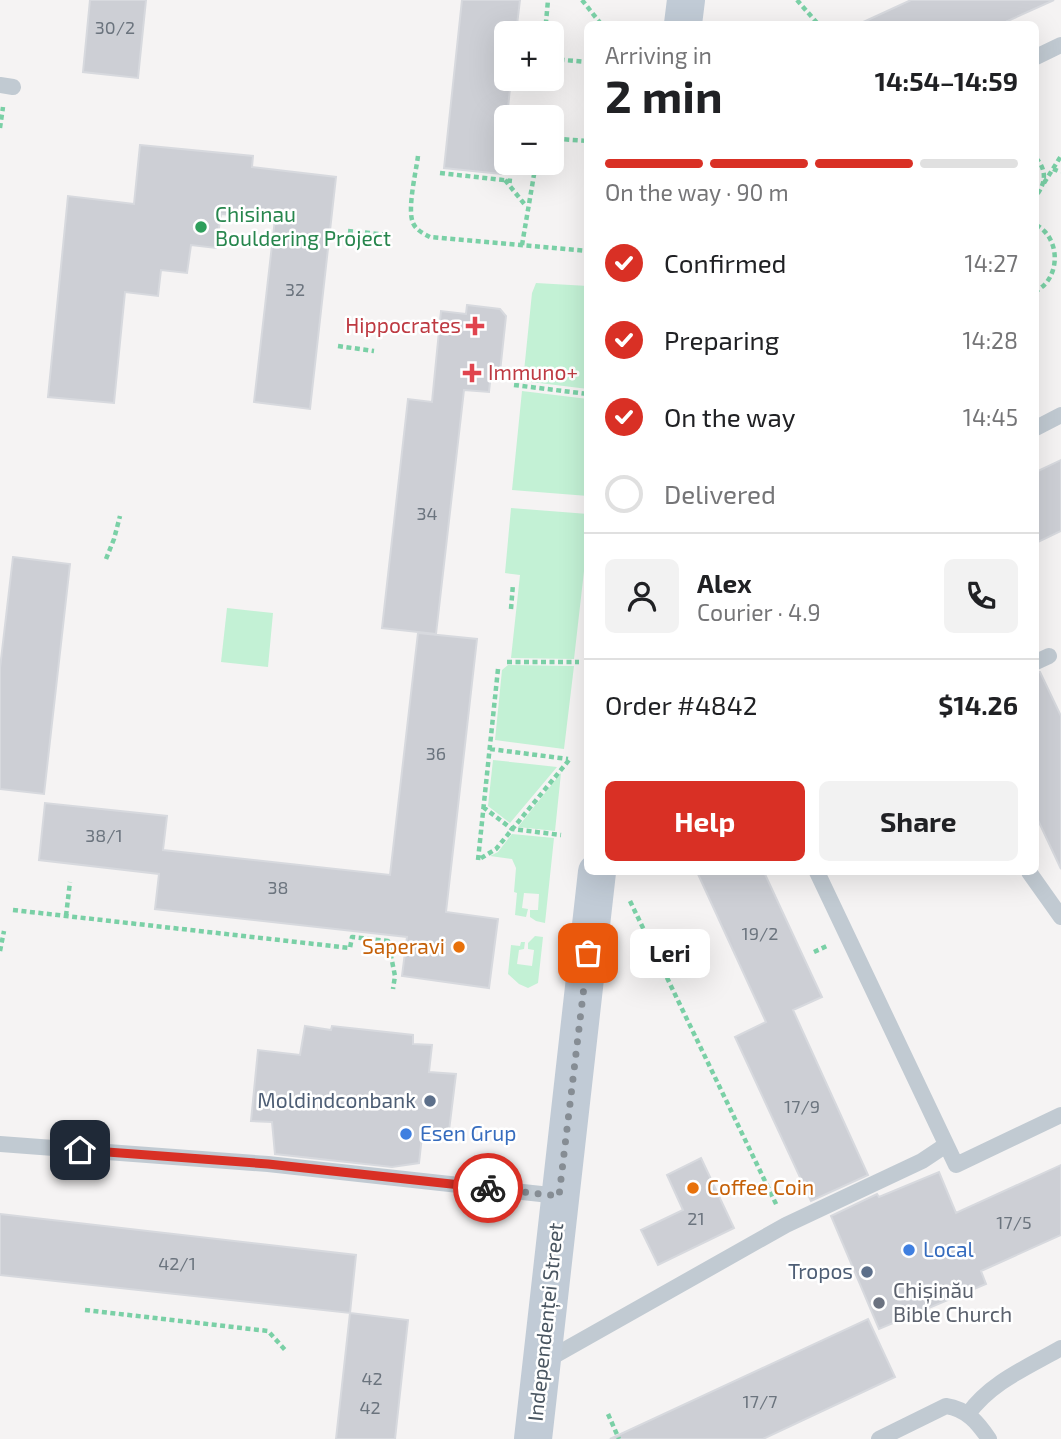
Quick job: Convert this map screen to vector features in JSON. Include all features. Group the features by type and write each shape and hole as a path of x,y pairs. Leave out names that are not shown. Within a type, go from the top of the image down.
{"main road":[{"path":"683,21 685,0"},
{"name":"Independenței Street","path":"533,1439 559,1196 612,882"}],"lane":[{"path":"1039,56 1061,45"},
{"path":"1039,426 1061,415"},
{"path":"818,875 956,1165 1061,1115"},
{"path":"1031,875 1061,917"},
{"path":"0,1144 268,1164 559,1196"},
{"path":"541,1363 786,1225 922,1161 946,1145"},
{"path":"968,1414 993,1387 1061,1348"},
{"path":"879,1439 946,1406 968,1414 989,1439"}],"path":[{"path":"546,21 548,0"},
{"path":"582,0 599,21"},
{"path":"797,0 815,21"},
{"path":"564,60 584,62"},
{"path":"564,139 584,141"},
{"path":"418,156 411,214 414,225 421,232 430,237 584,251"},
{"path":"1039,192 1061,156"},
{"path":"1039,162 1044,170 1042,187"},
{"path":"1053,169 1061,172"},
{"path":"440,173 512,181"},
{"path":"522,245 534,175"},
{"path":"505,180 527,207"},
{"path":"1039,226 1047,230 1060,246 1060,267 1048,285 1039,290"},
{"path":"348,231 390,235"},
{"path":"338,346 374,351"},
{"path":"514,385 584,394"},
{"path":"106,559 120,516"},
{"path":"511,609 513,584"},
{"path":"507,662 579,662"},
{"path":"489,749 569,760 496,849 478,860 489,749 498,669"},
{"path":"483,807 512,829 561,835"},
{"path":"66,916 70,882"},
{"path":"612,882 786,1225"},
{"path":"13,910 350,948 352,937 388,941 394,976 393,989"},
{"path":"0,951 4,931"},
{"path":"85,1310 268,1331 287,1352"},
{"path":"608,1414 619,1439"}],"green space":[{"path":"536,283 584,286 584,389 523,381 532,293"},
{"path":"522,391 584,399 584,496 512,490"},
{"path":"511,508 584,514 584,571 574,659 511,658 520,575 505,573"},
{"path":"227,608 273,613 268,667 221,662"},
{"path":"508,665 574,666 564,749 495,740 502,670"},
{"path":"493,760 557,767 510,823 488,806"},
{"path":"561,773 555,831 518,827"},
{"path":"512,834 554,838 545,923 530,917 530,910 538,910 539,894 524,893 522,908 528,909 526,917 515,915 516,868 512,859 490,856 498,852"},
{"path":"535,936 543,937 538,983 528,988 508,974 511,945 520,946 521,942 525,942 524,949 519,950 517,964 532,966 534,950 528,949 528,943"}],"building":[{"path":"90,0 146,0 138,78 83,72"},
{"path":"462,0 520,0 517,21 494,21 494,91 510,91 508,105 494,105 494,173 444,168"},
{"path":"911,0 1054,0 1008,21 866,21"},
{"path":"140,145 253,156 252,167 336,177 310,409 254,402 275,219 221,214 216,248 191,245 187,273 161,270 158,296 125,292 114,403 48,397 68,196 134,204"},
{"path":"467,305 500,309 506,316 500,372 491,372 489,392 464,390 436,634 382,628 408,399 432,402 441,311 466,314"},
{"path":"1061,460 1061,531 1039,542 1039,471"},
{"path":"13,557 70,564 44,794 0,789 0,668"},
{"path":"418,633 477,639 446,912 498,919 489,988 402,976 407,937 155,909 159,874 39,860 45,803 167,816 163,850 390,875"},
{"path":"1039,672 1061,716 1061,869 1039,822"},
{"path":"698,875 765,875 822,997 793,1010 868,1175 811,1201 735,1037 766,1022"},
{"path":"305,1026 331,1030 332,1026 413,1035 413,1044 432,1045 429,1072 456,1074 448,1139 422,1136 419,1163 392,1167 275,1154 272,1122 251,1121 258,1050 300,1055"},
{"path":"701,1158 734,1228 658,1265 641,1230 683,1210 667,1175"},
{"name":"Local","path":"1061,1165 1061,1235 981,1271 986,1284 879,1329 831,1216 877,1194 879,1197 939,1172 956,1213"},
{"path":"0,1214 356,1255 350,1313 0,1275"},
{"path":"350,1313 408,1320 395,1439 336,1439"},
{"path":"868,1319 895,1377 763,1439 610,1439"}],"way so far":[{"path":"488,1188 559,1196 588,953"}],"place":[{"name":"Chisinau Bouldering Project","path":"201,227"},
{"name":"Hippocrates","path":"475,326"},
{"name":"Immuno+","path":"472,373"},
{"name":"Saperavi","path":"459,947"},
{"name":"Leri","path":"588,953"},
{"name":"Moldindconbank","path":"430,1101"},
{"name":"Esen Grup","path":"406,1134"},
{"name":"Coffee Coin","path":"693,1188"},
{"name":"Local","path":"909,1250"},
{"name":"Tropos","path":"867,1272"},
{"name":"Chișinău Bible Church","path":"879,1303"}],"route":[{"path":"80,1150 268,1164 488,1188"}]}
